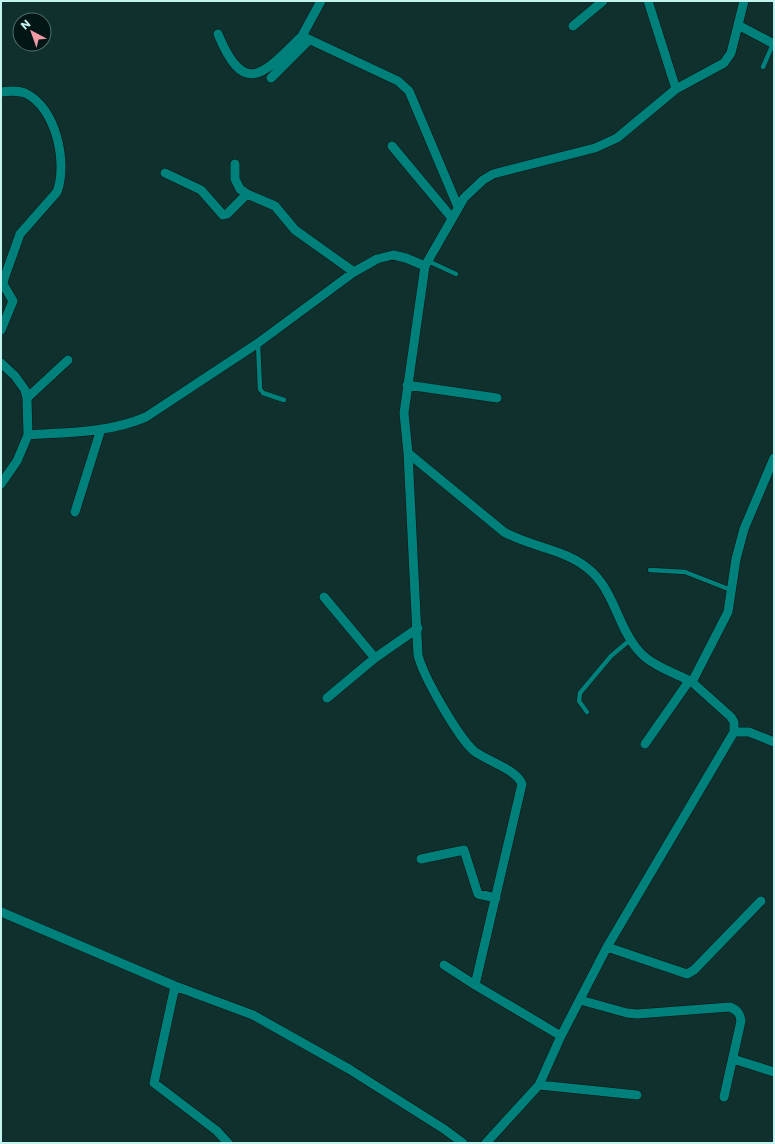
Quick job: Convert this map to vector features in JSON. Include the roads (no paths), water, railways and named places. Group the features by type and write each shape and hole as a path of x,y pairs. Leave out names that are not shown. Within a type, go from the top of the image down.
{"street":[{"path":"271,78 306,38 321,1"},
{"path":"573,26 604,1"},
{"path":"648,1 676,89"},
{"path":"475,986 522,784 516,776 483,757 466,742 425,677 420,666 418,655 418,628 408,453 404,422 407,385 426,264 458,207 473,189 493,174 595,148 617,138 676,89 717,68 728,58 733,47 744,1"},
{"path":"738,25 774,44"},
{"path":"218,34 230,61 244,72 251,75 258,74 268,68 306,38"},
{"path":"306,38 398,81 409,91 458,207"},
{"path":"1,92 16,91 24,93 39,103 50,120 60,151 60,185 57,192 20,234 13,250 3,284 13,300 1,330"},
{"path":"392,146 452,218"},
{"path":"235,164 234,171 237,185 247,194 275,206 298,232 354,272"},
{"path":"165,173 202,190 222,215 227,214 247,194"},
{"path":"28,435 101,429 119,426 146,417 258,343 354,272 377,259 393,255 426,264"},
{"path":"27,398 68,360"},
{"path":"1,363 20,383 27,398 28,435 17,461 1,484"},
{"path":"407,385 498,398"},
{"path":"75,512 101,429"},
{"path":"408,453 504,532 515,538 563,554 578,561 591,571 602,582 612,598 630,640 644,656 691,681 731,717 734,722 734,732 607,947 561,1036 539,1085 486,1143"},
{"path":"645,744 691,681 724,622 728,612 731,590 744,529 774,458"},
{"path":"324,597 376,658"},
{"path":"327,698 376,658 418,628"},
{"path":"734,732 749,732 774,742"},
{"path":"421,859 464,850 476,892 480,895 496,898"},
{"path":"607,947 687,974 694,970 761,900"},
{"path":"1,912 175,986 254,1015 349,1069 444,1129 463,1143"},
{"path":"444,965 475,986 561,1036"},
{"path":"175,986 154,1083 217,1131 228,1143"},
{"path":"580,1000 627,1013 637,1014 730,1007 735,1009 741,1016 741,1021 724,1097"},
{"path":"733,1059 774,1072"},
{"path":"539,1085 637,1095"}],"lane":[{"path":"763,67 774,44"},
{"path":"426,264 456,274"},
{"path":"258,343 260,389 263,393 284,400"},
{"path":"650,570 685,572 731,590"},
{"path":"587,712 579,701 580,693 612,656 630,640"}]}
